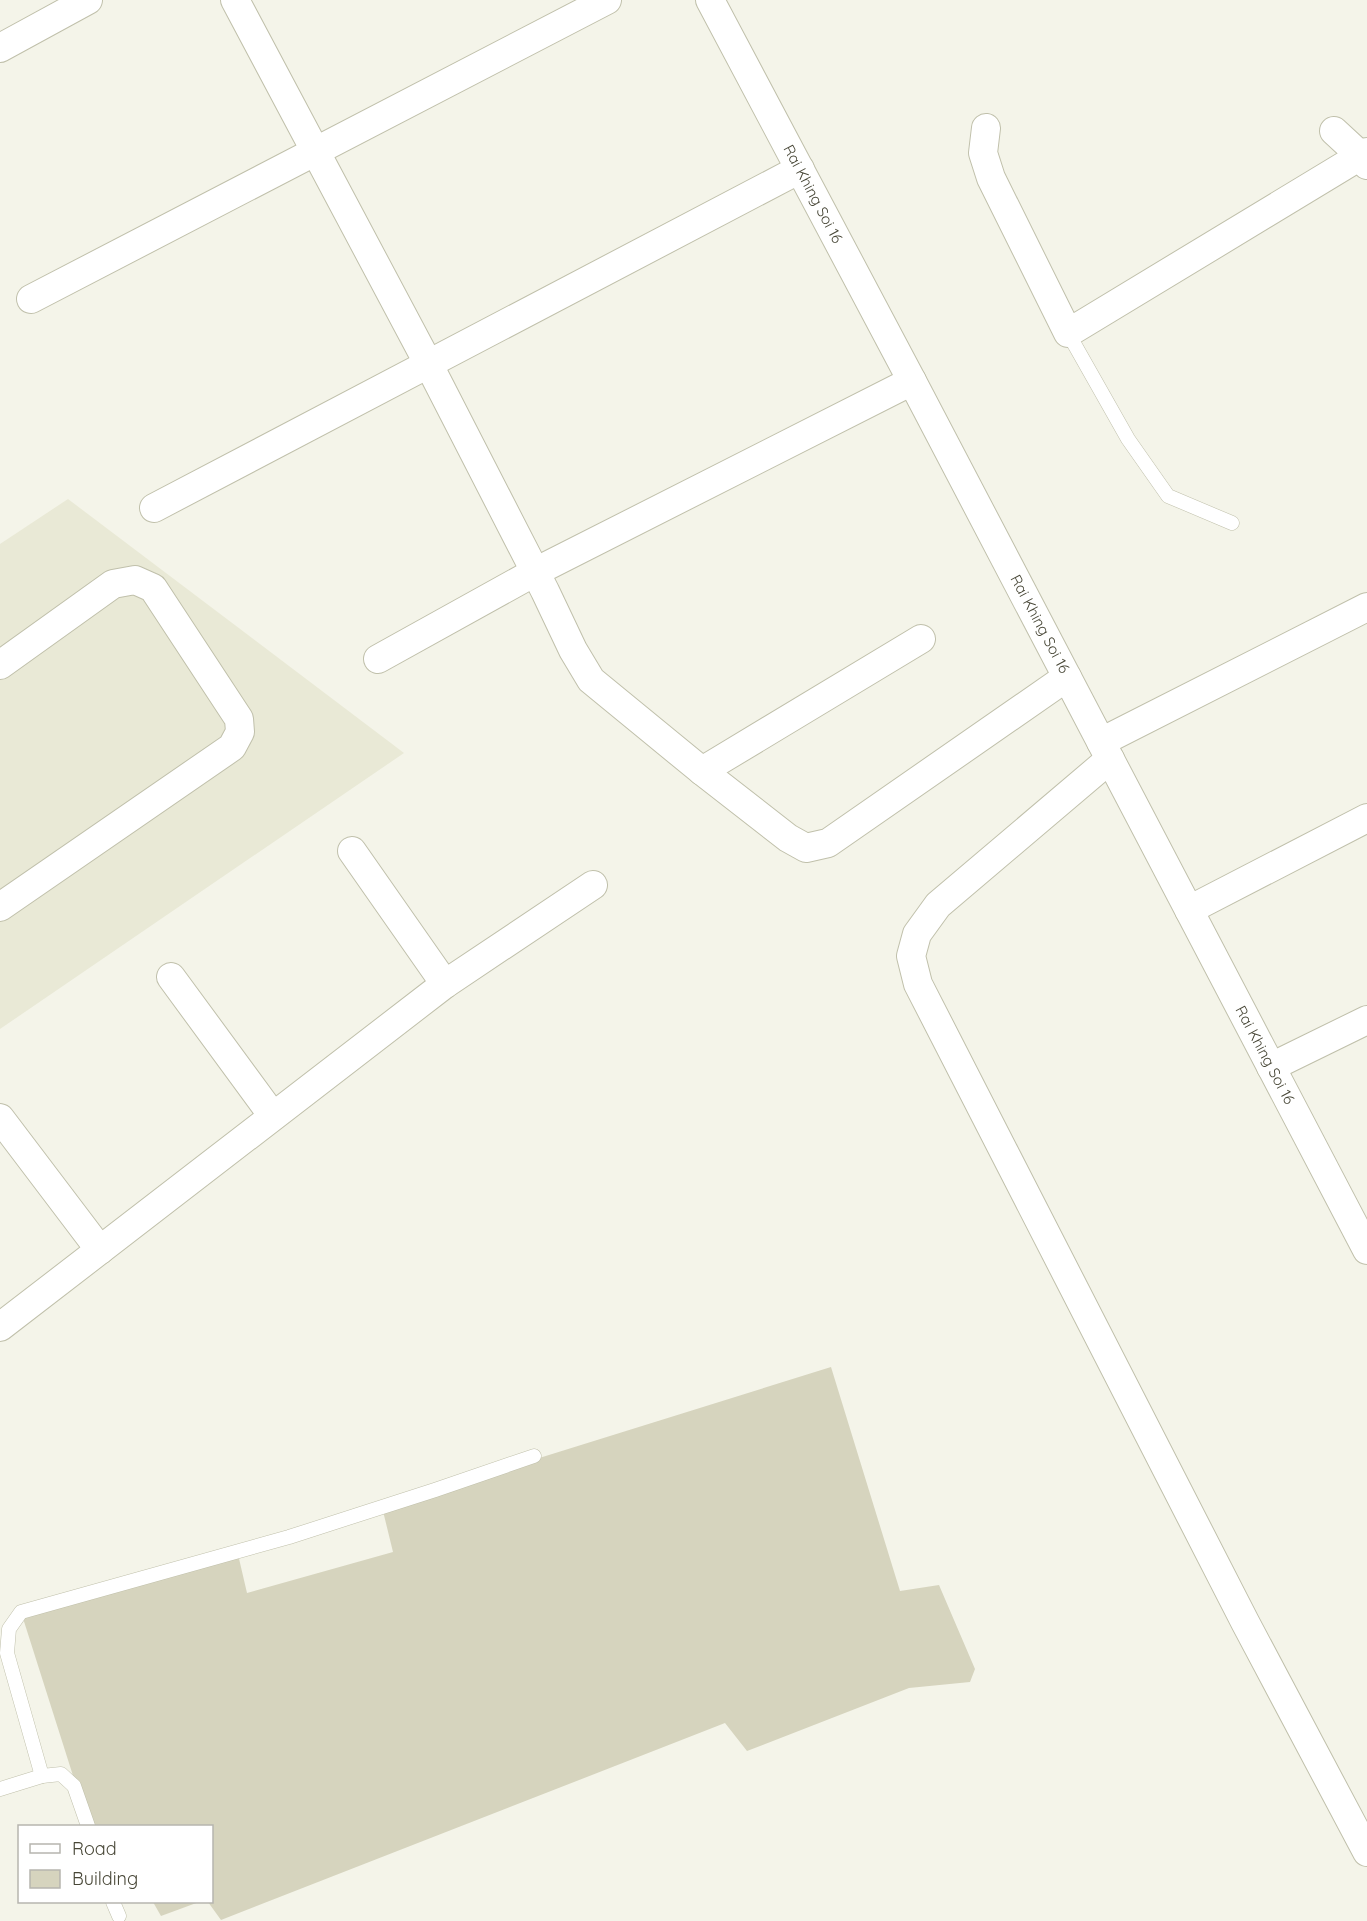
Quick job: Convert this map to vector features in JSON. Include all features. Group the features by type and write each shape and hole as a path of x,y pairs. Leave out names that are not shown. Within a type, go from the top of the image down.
{"street":[{"path":"0,48 88,0"},
{"path":"235,0 429,365 573,650 591,680 702,771 788,838 806,848 828,843 1067,677"},
{"path":"31,298 608,0"},
{"name":"Rai Khing Soi 16","path":"710,0 1366,1246"},
{"path":"986,128 983,153 991,178 1068,333 1365,158 1334,131"},
{"path":"154,508 800,169"},
{"path":"378,659 535,572 912,381"},
{"path":"0,665 113,584 135,580 153,588 239,719 240,732 232,747 0,907"},
{"path":"1367,607 1106,751 938,905 917,934 911,956 918,984 1245,1622 1367,1852"},
{"path":"702,771 921,639"},
{"path":"1189,910 1367,818"},
{"path":"352,851 445,984"},
{"path":"0,1327 445,984 593,885"},
{"path":"171,977 273,1116"},
{"path":"1271,1067 1367,1020"},
{"path":"0,1118 100,1250"}],"lane":[{"path":"1068,333 1128,438 1168,496 1232,523"},
{"path":"42,1776 7,1653 9,1629 21,1612 289,1537 534,1456"},
{"path":"0,1789 42,1776 61,1774 74,1786 87,1825"},
{"path":"113,1903 118,1916"}],"shaded area":[{"path":"68,499 404,753 0,1029 0,544"}],"building":[{"path":"831,1367 900,1591 939,1585 975,1669 970,1682 909,1688 747,1751 725,1723 221,1920 209,1903 213,1903 213,1825 89,1825 21,1612 237,1550 247,1593 393,1552 382,1507"},
{"path":"154,1903 196,1903 161,1916"}]}
